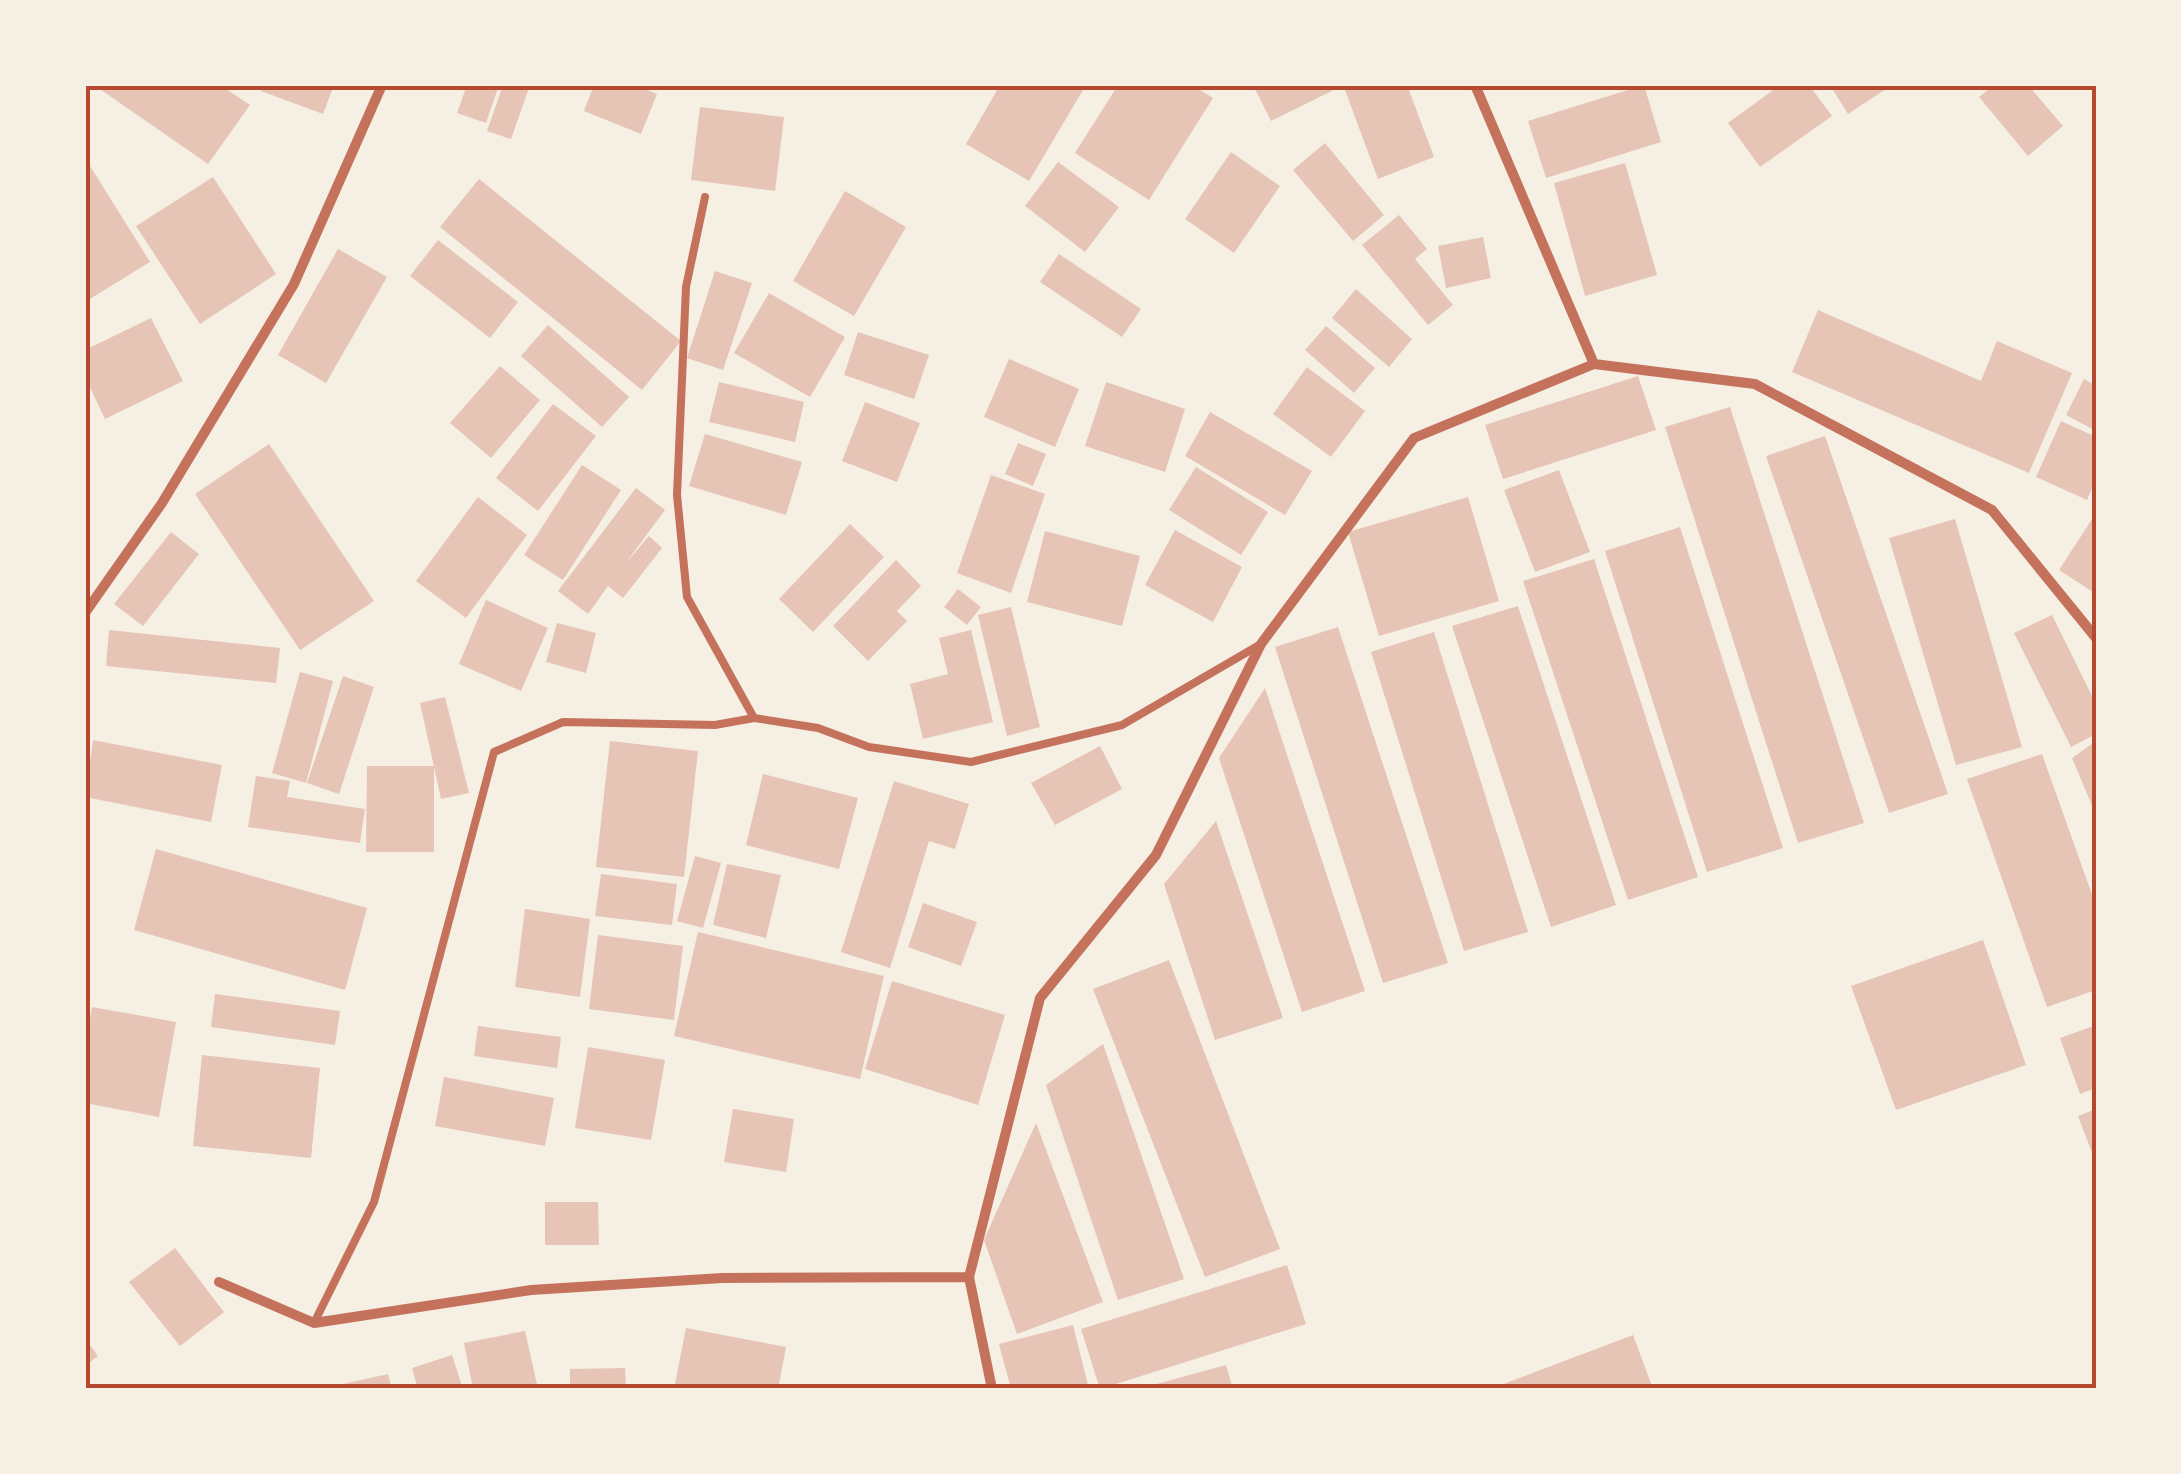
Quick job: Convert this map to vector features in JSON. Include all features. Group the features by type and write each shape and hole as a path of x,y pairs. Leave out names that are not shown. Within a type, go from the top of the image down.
{"street":[{"path":"85,613 162,503 294,284 382,85"},
{"path":"1475,85 1594,364"},
{"path":"992,1389 969,1277 1040,998 1156,855 1261,644 1414,438 1594,364 1755,384 1992,510 2096,638"},
{"path":"219,1282 314,1322 530,1290 722,1278 969,1277"}],"lane":[{"path":"705,197 686,288 677,494 687,598 754,718"},
{"path":"314,1322 374,1202 494,752 564,722 715,725 754,718 818,728 869,748 972,762 1122,725 1261,644"}],"building":[{"path":"94,85 220,85 250,105 208,164"},
{"path":"263,85 334,85 323,114 261,91"},
{"path":"467,85 499,85 486,123 457,113"},
{"path":"503,85 530,85 511,139 487,131"},
{"path":"594,85 635,85 657,94 641,134 584,111"},
{"path":"1000,85 1086,85 1029,181 966,144"},
{"path":"1118,85 1192,85 1213,98 1149,200 1075,153"},
{"path":"1253,85 1344,85 1271,121"},
{"path":"1357,85 1407,85 1434,157 1378,179 1345,90"},
{"path":"1644,85 1661,142 1546,178 1528,121"},
{"path":"1780,85 1809,85 1832,116 1760,167 1728,123"},
{"path":"1830,85 1892,85 1848,114"},
{"path":"1994,85 2028,85 2063,126 2028,156 1979,97"},
{"path":"700,107 784,117 775,191 691,180"},
{"path":"1325,143 1384,215 1353,241 1293,170"},
{"path":"1231,152 1280,186 1234,253 1185,219"},
{"path":"85,158 150,262 85,302"},
{"path":"1058,162 1119,207 1085,252 1025,206"},
{"path":"1625,163 1657,275 1585,296 1554,183"},
{"path":"213,177 276,274 200,324 136,226"},
{"path":"479,179 681,341 642,390 440,227"},
{"path":"845,191 906,227 854,316 793,281"},
{"path":"1399,215 1427,249 1415,259 1453,305 1428,325 1362,245"},
{"path":"1483,237 1491,278 1446,288 1438,246"},
{"path":"438,240 518,302 490,338 410,276"},
{"path":"338,249 387,277 326,383 278,355"},
{"path":"1059,254 1141,309 1122,337 1040,282"},
{"path":"715,271 752,283 723,370 687,358"},
{"path":"1356,289 1412,339 1389,367 1332,318"},
{"path":"769,293 845,337 810,397 734,353"},
{"path":"1818,310 1981,381 1997,341 2072,373 2029,473 1792,372"},
{"path":"151,318 183,381 105,419 85,377 85,350"},
{"path":"548,325 629,397 602,427 521,356"},
{"path":"1326,326 1375,368 1354,393 1305,350"},
{"path":"858,332 929,355 914,399 844,375"},
{"path":"1009,359 1079,389 1055,447 984,417"},
{"path":"500,366 540,400 491,458 450,423"},
{"path":"1307,367 1365,411 1331,457 1273,414"},
{"path":"1638,376 1656,430 1503,479 1485,425"},
{"path":"2084,379 2096,386 2096,431 2066,415"},
{"path":"719,382 804,402 795,442 709,422"},
{"path":"1106,382 1185,409 1165,472 1085,446"},
{"path":"865,402 920,423 897,482 842,461"},
{"path":"553,404 596,436 538,511 496,478"},
{"path":"1730,407 1864,823 1798,843 1665,427"},
{"path":"1210,412 1312,471 1285,515 1185,456"},
{"path":"2061,421 2096,437 2096,479 2087,500 2036,477"},
{"path":"705,434 802,462 786,515 689,486"},
{"path":"1825,436 1948,794 1889,813 1766,456"},
{"path":"1018,443 1046,454 1033,486 1005,474"},
{"path":"269,444 374,601 300,650 195,494"},
{"path":"582,465 621,490 563,580 524,555"},
{"path":"1196,467 1268,512 1241,555 1169,510"},
{"path":"1559,470 1590,552 1535,572 1504,490"},
{"path":"991,475 1045,494 1011,593 957,573"},
{"path":"636,488 665,510 625,564 649,536 662,548 623,598 608,586 588,614 558,591"},
{"path":"478,497 527,535 466,618 416,581"},
{"path":"1468,497 1499,601 1379,636 1348,532"},
{"path":"2096,513 2096,594 2059,570"},
{"path":"1955,519 2022,747 1956,765 1889,538"},
{"path":"850,524 884,557 813,632 779,599"},
{"path":"1680,527 1783,848 1707,872 1605,551"},
{"path":"1175,530 1242,567 1213,622 1145,585"},
{"path":"1045,531 1140,556 1122,626 1027,602"},
{"path":"171,532 199,554 143,626 114,604"},
{"path":"1594,559 1698,877 1628,900 1523,581"},
{"path":"896,560 921,586 897,611 907,621 868,661 833,626"},
{"path":"958,589 981,607 967,625 944,607"},
{"path":"486,600 548,628 521,691 459,664"},
{"path":"1518,606 1616,905 1551,927 1452,626"},
{"path":"1011,607 1040,727 1007,736 978,615"},
{"path":"2052,615 2096,704 2096,734 2071,747 2014,633"},
{"path":"557,623 596,633 586,673 546,662"},
{"path":"1338,627 1448,963 1383,983 1275,647"},
{"path":"109,630 280,648 276,683 106,666"},
{"path":"971,630 993,722 923,739 910,684 948,674 939,638"},
{"path":"1434,632 1528,932 1464,951 1371,652"},
{"path":"300,672 333,681 306,783 272,773"},
{"path":"343,676 374,687 339,794 307,783"},
{"path":"1265,688 1365,991 1302,1012 1219,758"},
{"path":"445,697 469,793 441,799 420,703"},
{"path":"93,740 222,765 211,822 85,797"},
{"path":"610,741 698,751 684,877 596,867"},
{"path":"2096,741 2096,815 2072,758"},
{"path":"1100,746 1122,789 1055,825 1031,783"},
{"path":"2042,754 2096,906 2096,990 2047,1007 1967,779"},
{"path":"367,766 434,766 434,852 366,852"},
{"path":"763,774 858,798 839,869 746,845"},
{"path":"256,776 290,781 287,797 365,809 360,843 248,827"},
{"path":"894,781 969,804 955,849 929,841 890,968 841,952"},
{"path":"1216,821 1283,1018 1215,1040 1164,884"},
{"path":"156,849 367,908 345,990 134,930"},
{"path":"695,856 721,863 703,928 677,921"},
{"path":"727,864 781,875 766,938 713,925"},
{"path":"601,874 677,884 672,925 595,916"},
{"path":"923,903 977,922 961,966 908,947"},
{"path":"525,909 590,919 580,997 515,987"},
{"path":"698,932 884,976 860,1079 674,1036"},
{"path":"598,935 683,946 674,1020 589,1009"},
{"path":"1983,940 2026,1065 1896,1110 1851,986"},
{"path":"1169,960 1280,1249 1205,1277 1093,989"},
{"path":"892,981 1005,1015 978,1105 865,1069"},
{"path":"215,994 340,1011 335,1045 211,1027"},
{"path":"92,1007 176,1022 159,1117 85,1103 85,1048"},
{"path":"2096,1025 2096,1088 2080,1094 2060,1038"},
{"path":"478,1026 561,1037 557,1068 474,1056"},
{"path":"1103,1044 1184,1279 1118,1300 1046,1085"},
{"path":"588,1047 665,1060 651,1140 575,1128"},
{"path":"202,1055 320,1068 311,1158 193,1146"},
{"path":"444,1077 554,1098 545,1146 435,1126"},
{"path":"733,1109 794,1119 786,1172 724,1162"},
{"path":"2096,1109 2096,1163 2078,1116"},
{"path":"1036,1123 1103,1302 1017,1334 984,1240"},
{"path":"545,1202 598,1202 599,1245 545,1245"},
{"path":"175,1248 224,1312 180,1346 129,1282"},
{"path":"1287,1265 1306,1324 1100,1389 1081,1329"},
{"path":"1073,1325 1089,1389 1011,1389 999,1344"},
{"path":"686,1328 786,1347 778,1389 674,1389"},
{"path":"525,1331 538,1389 473,1389 464,1343"},
{"path":"1633,1335 1653,1389 1490,1389"},
{"path":"85,1338 98,1356 85,1366"},
{"path":"452,1355 463,1389 418,1389 412,1368"},
{"path":"1226,1365 1233,1389 1142,1389 1142,1388"},
{"path":"625,1368 626,1389 570,1389 570,1369"},
{"path":"388,1374 392,1389 344,1389 343,1384"}]}
